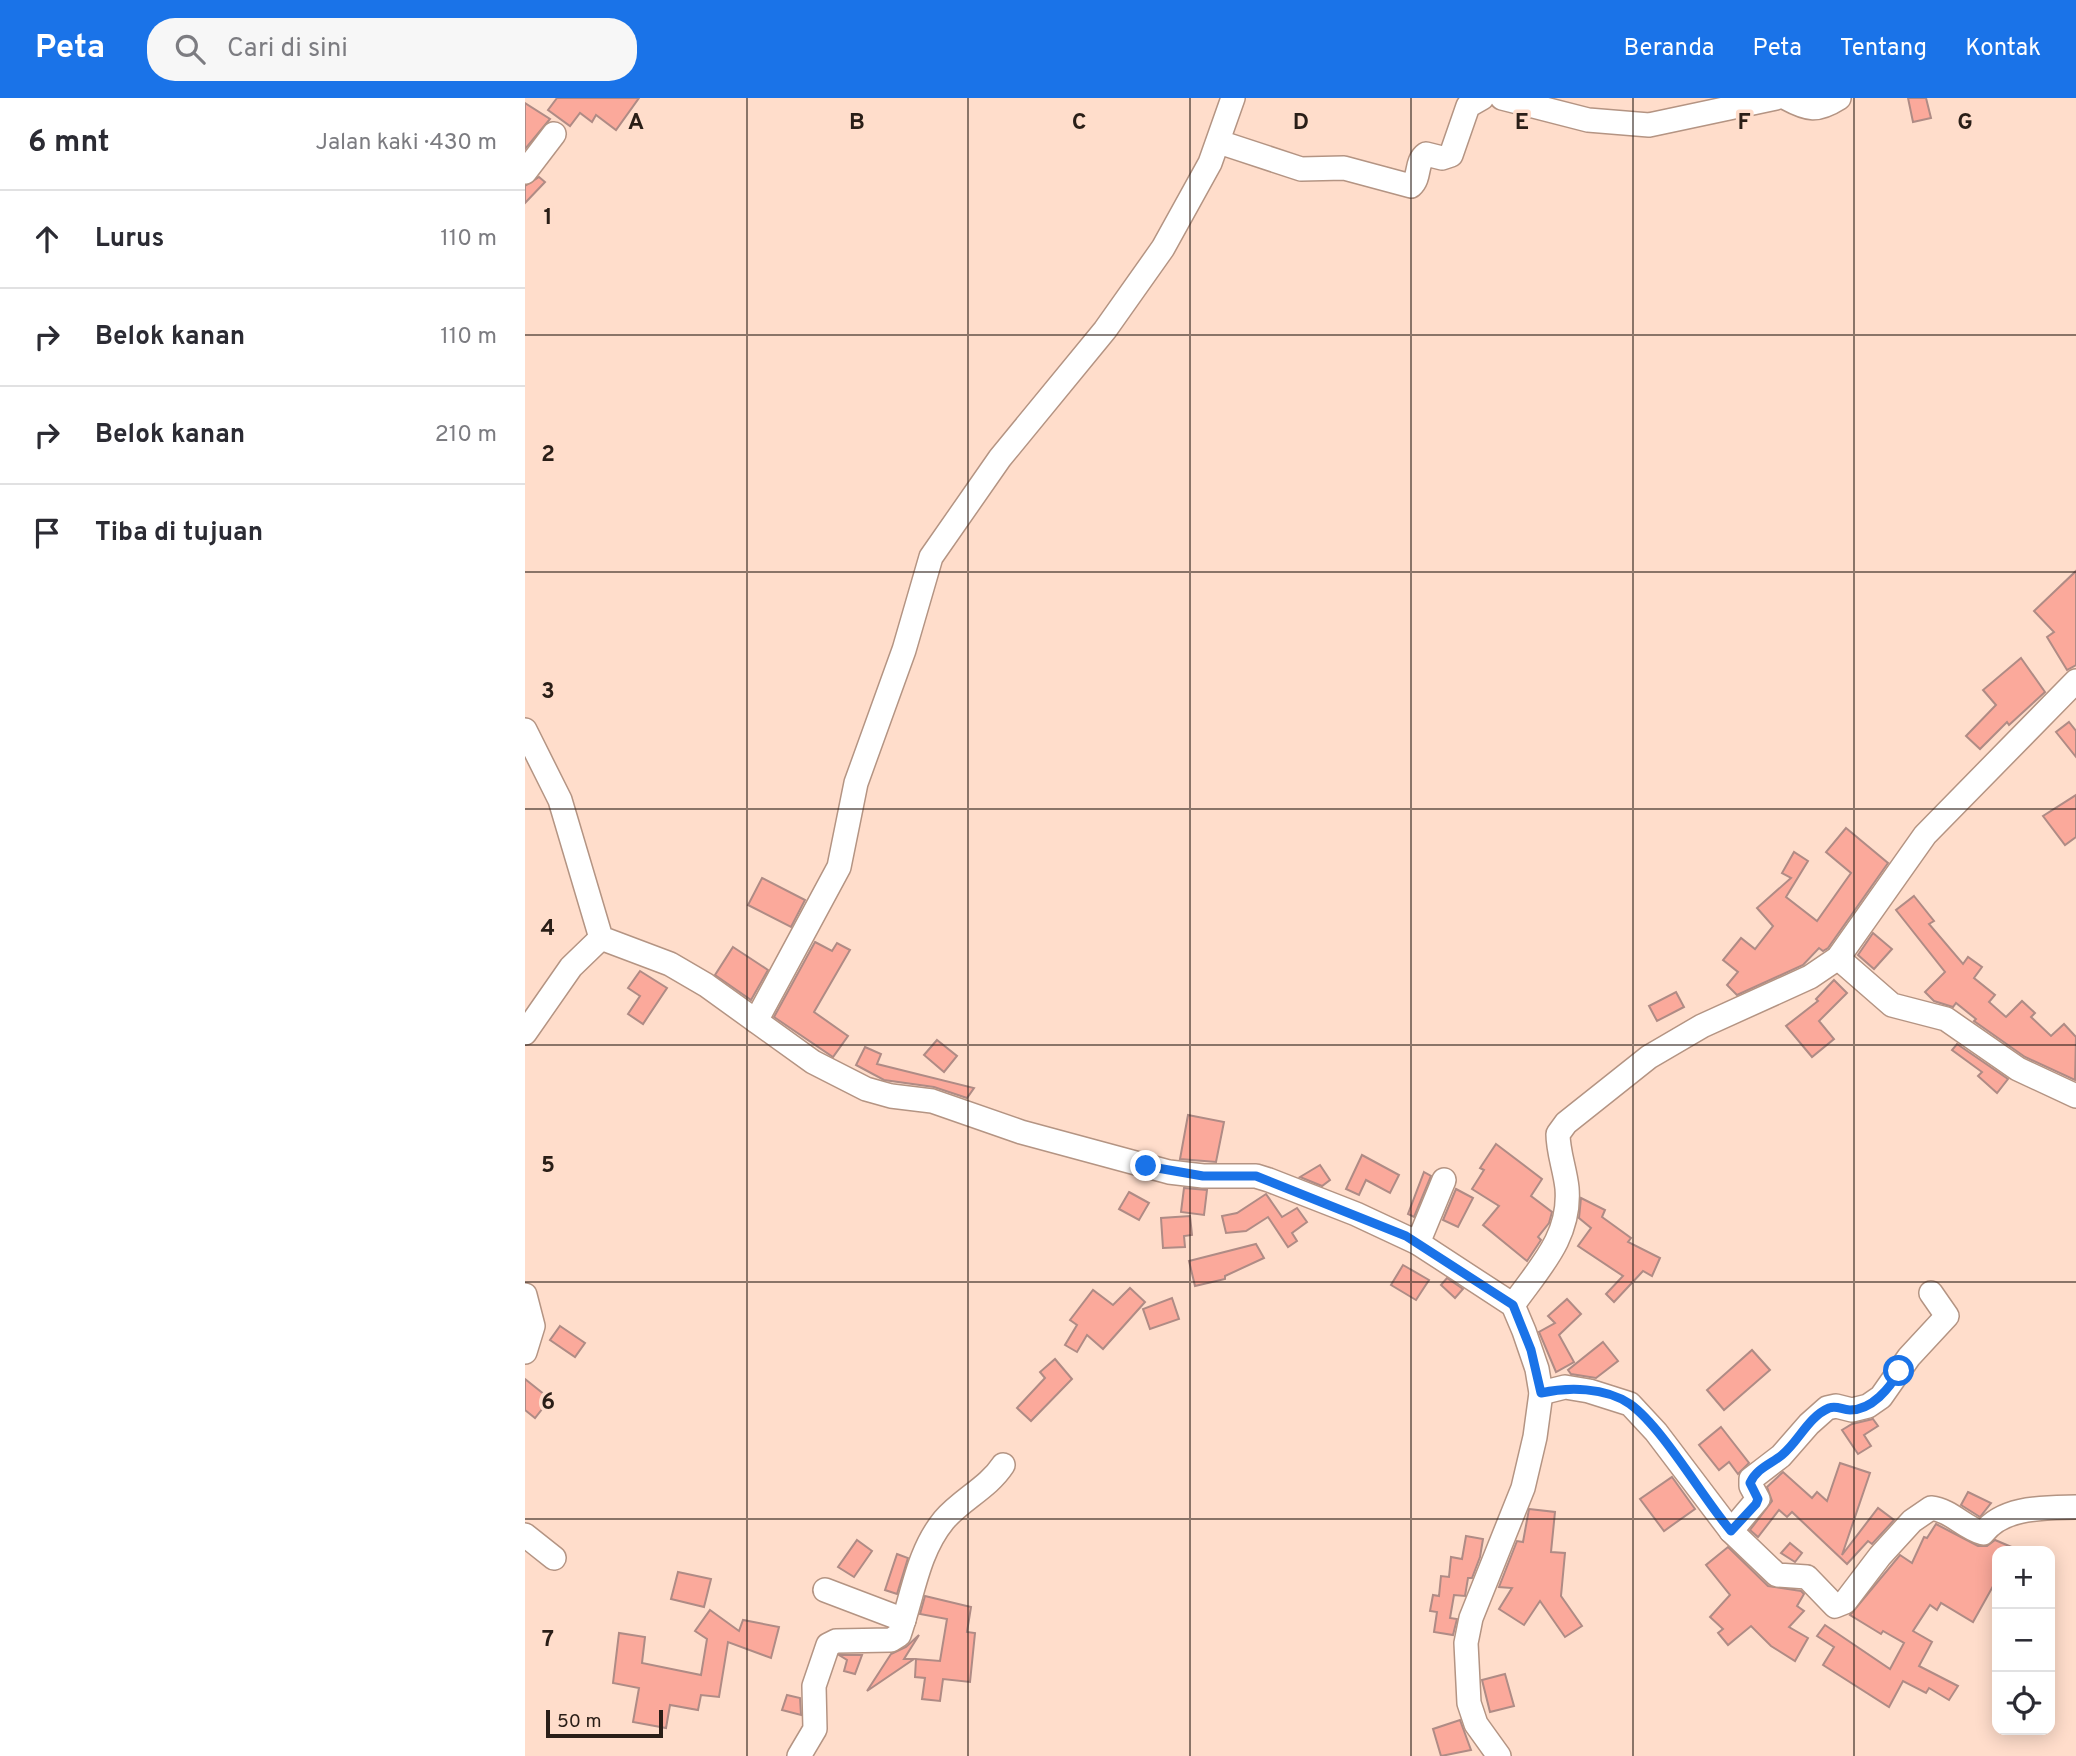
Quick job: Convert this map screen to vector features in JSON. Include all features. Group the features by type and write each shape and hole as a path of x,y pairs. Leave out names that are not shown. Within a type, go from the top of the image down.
{"street":[{"path":"756,1021 834,882 845,849 856,783 939,542 1000,458 1105,330 1143,277 1193,198 1219,142 1233,98"},
{"path":"1219,142 1290,167 1344,168 1411,186 1416,179 1421,158 1426,154 1442,158 1451,155 1468,106 1482,98"},
{"path":"1502,98 1588,120 1649,125 1776,98"},
{"path":"1786,98 1807,109 1828,105 1839,98"},
{"path":"525,172 554,134"},
{"path":"1513,1305 1549,1255 1565,1225 1567,1186 1558,1134 1566,1123 1649,1057 1702,1026 1810,977 1838,958 1925,835 2076,681"},
{"path":"525,730 559,800 601,938"},
{"path":"601,938 670,964 813,1062 866,1089 891,1096 932,1101 1021,1132 1169,1172 1203,1176 1256,1176 1356,1214 1418,1243 1513,1305 1531,1350 1541,1393 1535,1437 1523,1488 1471,1618 1466,1643 1469,1703 1476,1724 1499,1756"},
{"path":"525,1033 572,967 601,938"},
{"path":"1838,958 1892,1005 1946,1019 2018,1069 2076,1096"},
{"path":"1418,1243 1444,1180"},
{"path":"1731,1531 1758,1499 1751,1486 1751,1479 1781,1456 1809,1424 1828,1408 1836,1406 1852,1410 1868,1406 1881,1397 1909,1357 1947,1316 1930,1293"},
{"path":"525,1296 533,1326 525,1352"},
{"path":"1541,1393 1565,1387 1589,1391 1630,1404 1655,1432 1731,1531 1777,1574 1807,1577 1828,1601 1838,1606 1845,1602 1870,1567 1912,1521 1931,1508 1949,1513 1973,1530 1983,1533 2005,1515 2045,1508 2076,1507"},
{"path":"799,1756 815,1729 814,1686 828,1645 836,1641 891,1640 899,1635 924,1552 937,1529 947,1517 996,1476 1003,1465"},
{"path":"525,1535 554,1558"},
{"path":"825,1590 904,1620"}],"building":[{"path":"557,98 639,98 616,130 596,115 592,122 580,113 570,126 548,110"},
{"path":"1908,98 1926,98 1931,118 1913,122"},
{"path":"525,103 550,119 525,149"},
{"path":"539,177 545,182 525,203 525,186"},
{"path":"2076,571 2076,665 2067,670 2047,637 2054,632 2034,611"},
{"path":"2021,658 2045,692 2009,725 2007,722 1980,749 1966,736 1996,705 1983,690"},
{"path":"2069,722 2076,731 2076,757 2056,732"},
{"path":"2076,795 2076,837 2065,845 2043,816"},
{"path":"1846,828 1888,863 1828,948 1823,951 1819,948 1803,965 1737,995 1727,985 1738,972 1723,960 1741,938 1755,949 1773,926 1757,908 1791,878 1782,873 1794,852 1808,861 1786,897 1817,921 1851,873 1826,852"},
{"path":"762,878 805,900 791,927 748,905"},
{"path":"1914,896 1934,921 1929,924 1963,964 1968,957 1982,967 1974,978 1995,995 1989,1002 2006,1017 2022,1001 2035,1013 2031,1017 2051,1036 2064,1024 2076,1037 2075,1080 2025,1057 1974,1021 1976,1019 1956,1003 1953,1007 1934,1001 1925,992 1945,972 1896,910"},
{"path":"1873,933 1892,949 1874,969 1858,955"},
{"path":"815,942 832,951 837,943 850,950 814,1012 848,1036 833,1057 774,1017"},
{"path":"733,947 768,970 751,1000 715,975"},
{"path":"640,971 667,988 643,1024 628,1014 640,996 628,988"},
{"path":"1834,980 1847,993 1819,1021 1834,1039 1812,1057 1786,1026 1818,1001 1816,999"},
{"path":"1676,992 1684,1007 1657,1021 1649,1006"},
{"path":"937,1040 957,1056 944,1072 924,1055"},
{"path":"1957,1044 2008,1079 1997,1093 1978,1076 1982,1072 1952,1050"},
{"path":"865,1047 881,1054 877,1064 974,1088 967,1098 934,1087 884,1080 856,1065"},
{"path":"1188,1115 1224,1122 1216,1162 1180,1159"},
{"path":"1496,1144 1542,1179 1531,1196 1552,1212 1549,1223 1538,1237 1541,1240 1527,1261 1483,1225 1499,1206 1472,1189 1484,1170 1480,1168"},
{"path":"1362,1155 1399,1175 1390,1193 1366,1180 1359,1195 1346,1189"},
{"path":"1320,1165 1330,1180 1322,1186 1300,1177"},
{"path":"1424,1172 1431,1176 1414,1217 1408,1214"},
{"path":"1184,1188 1207,1190 1204,1215 1181,1212"},
{"path":"1456,1189 1473,1198 1458,1227 1443,1220"},
{"path":"1129,1192 1149,1203 1139,1220 1119,1209"},
{"path":"1266,1194 1282,1217 1297,1208 1307,1222 1292,1233 1297,1241 1288,1247 1268,1217 1246,1231 1226,1233 1222,1216 1237,1213"},
{"path":"1581,1198 1605,1210 1602,1217 1631,1238 1628,1242 1660,1258 1652,1276 1643,1271 1614,1302 1606,1294 1623,1276 1578,1246 1591,1228 1579,1218"},
{"path":"1190,1216 1192,1235 1184,1236 1185,1247 1163,1248 1161,1218"},
{"path":"1256,1244 1264,1258 1225,1276 1225,1279 1195,1286 1189,1261"},
{"path":"1403,1265 1429,1280 1416,1300 1391,1285"},
{"path":"1447,1278 1463,1289 1455,1298 1441,1285"},
{"path":"1130,1288 1145,1302 1103,1349 1087,1335 1077,1352 1065,1345 1077,1325 1070,1320 1093,1290 1113,1305"},
{"path":"1172,1298 1179,1319 1150,1329 1143,1309"},
{"path":"1567,1299 1581,1314 1559,1335 1574,1362 1556,1372 1539,1332 1555,1323 1548,1316"},
{"path":"560,1326 585,1343 575,1357 550,1340"},
{"path":"1603,1342 1618,1361 1596,1378 1571,1374 1568,1370"},
{"path":"1752,1350 1770,1370 1724,1410 1707,1390"},
{"path":"1055,1359 1072,1379 1031,1421 1017,1408 1045,1378 1040,1372"},
{"path":"525,1379 550,1399 535,1418 525,1410"},
{"path":"1873,1419 1878,1426 1864,1435 1871,1446 1858,1454 1842,1430 1852,1424"},
{"path":"1721,1427 1749,1463 1738,1474 1729,1462 1719,1470 1699,1445"},
{"path":"1840,1463 1870,1473 1842,1555 1878,1508 1894,1520 1872,1544 1868,1541 1847,1564 1792,1512 1787,1517 1779,1510 1758,1537 1750,1530 1772,1501 1767,1487 1783,1472 1812,1498 1817,1492 1827,1501"},
{"path":"1672,1477 1695,1509 1664,1531 1640,1499"},
{"path":"1968,1492 1991,1503 1980,1517 1961,1505"},
{"path":"1529,1509 1555,1512 1551,1552 1565,1553 1561,1596 1582,1626 1565,1637 1540,1601 1524,1625 1499,1609 1512,1588 1499,1587 1517,1541 1523,1542"},
{"path":"1936,1524 1978,1546 1987,1546 1995,1540 2009,1546 1992,1546 1992,1588 1973,1622 1941,1603 1937,1610 1930,1605 1913,1631 1932,1642 1919,1666 1958,1686 1949,1700 1929,1688 1926,1693 1903,1681 1889,1707 1823,1665 1834,1647 1817,1636 1825,1625 1890,1669 1904,1643 1883,1631 1881,1634 1850,1615 1900,1555 1912,1563 1924,1537 1927,1538"},
{"path":"1466,1536 1483,1539 1480,1557 1472,1578 1468,1578 1465,1596 1454,1595 1450,1618 1457,1619 1453,1635 1434,1632 1437,1612 1430,1611 1433,1595 1439,1596 1441,1576 1449,1577 1451,1557 1462,1559"},
{"path":"857,1540 872,1551 854,1577 838,1567"},
{"path":"1790,1543 1802,1553 1795,1562 1781,1553"},
{"path":"1728,1547 1768,1586 1801,1591 1804,1594 1797,1606 1804,1611 1789,1627 1808,1638 1795,1661 1771,1646 1751,1626 1728,1645 1718,1633 1723,1629 1710,1617 1730,1595 1706,1565"},
{"path":"897,1554 908,1558 897,1594 885,1590"},
{"path":"678,1572 711,1579 704,1607 671,1599"},
{"path":"925,1596 971,1607 967,1632 975,1633 970,1682 943,1679 940,1701 922,1699 925,1678 915,1677 916,1659 940,1661 947,1619 920,1614"},
{"path":"710,1610 739,1631 743,1620 779,1627 771,1658 728,1642 719,1697 701,1695 698,1710 670,1705 666,1728 633,1722 639,1688 613,1683 619,1633 645,1637 642,1663 701,1675 707,1639 695,1631"},
{"path":"919,1635 904,1659 914,1659 867,1691 891,1654 906,1647"},
{"path":"839,1655 862,1655 855,1674 844,1671 847,1660"},
{"path":"1505,1674 1514,1706 1490,1712 1482,1680"},
{"path":"787,1695 800,1698 801,1715 782,1710"},
{"path":"1460,1720 1471,1750 1441,1756 1433,1729"}],"route":[{"path":"1146,1166 1186,1175 1256,1176 1269,1180 1406,1236 1453,1264 1513,1305 1531,1350 1541,1393 1565,1387 1589,1391 1630,1404 1655,1432 1731,1531 1756,1504 1758,1499 1750,1483 1755,1474 1781,1456 1809,1424 1828,1408 1836,1406 1852,1410 1868,1406 1881,1397 1899,1371"}]}
